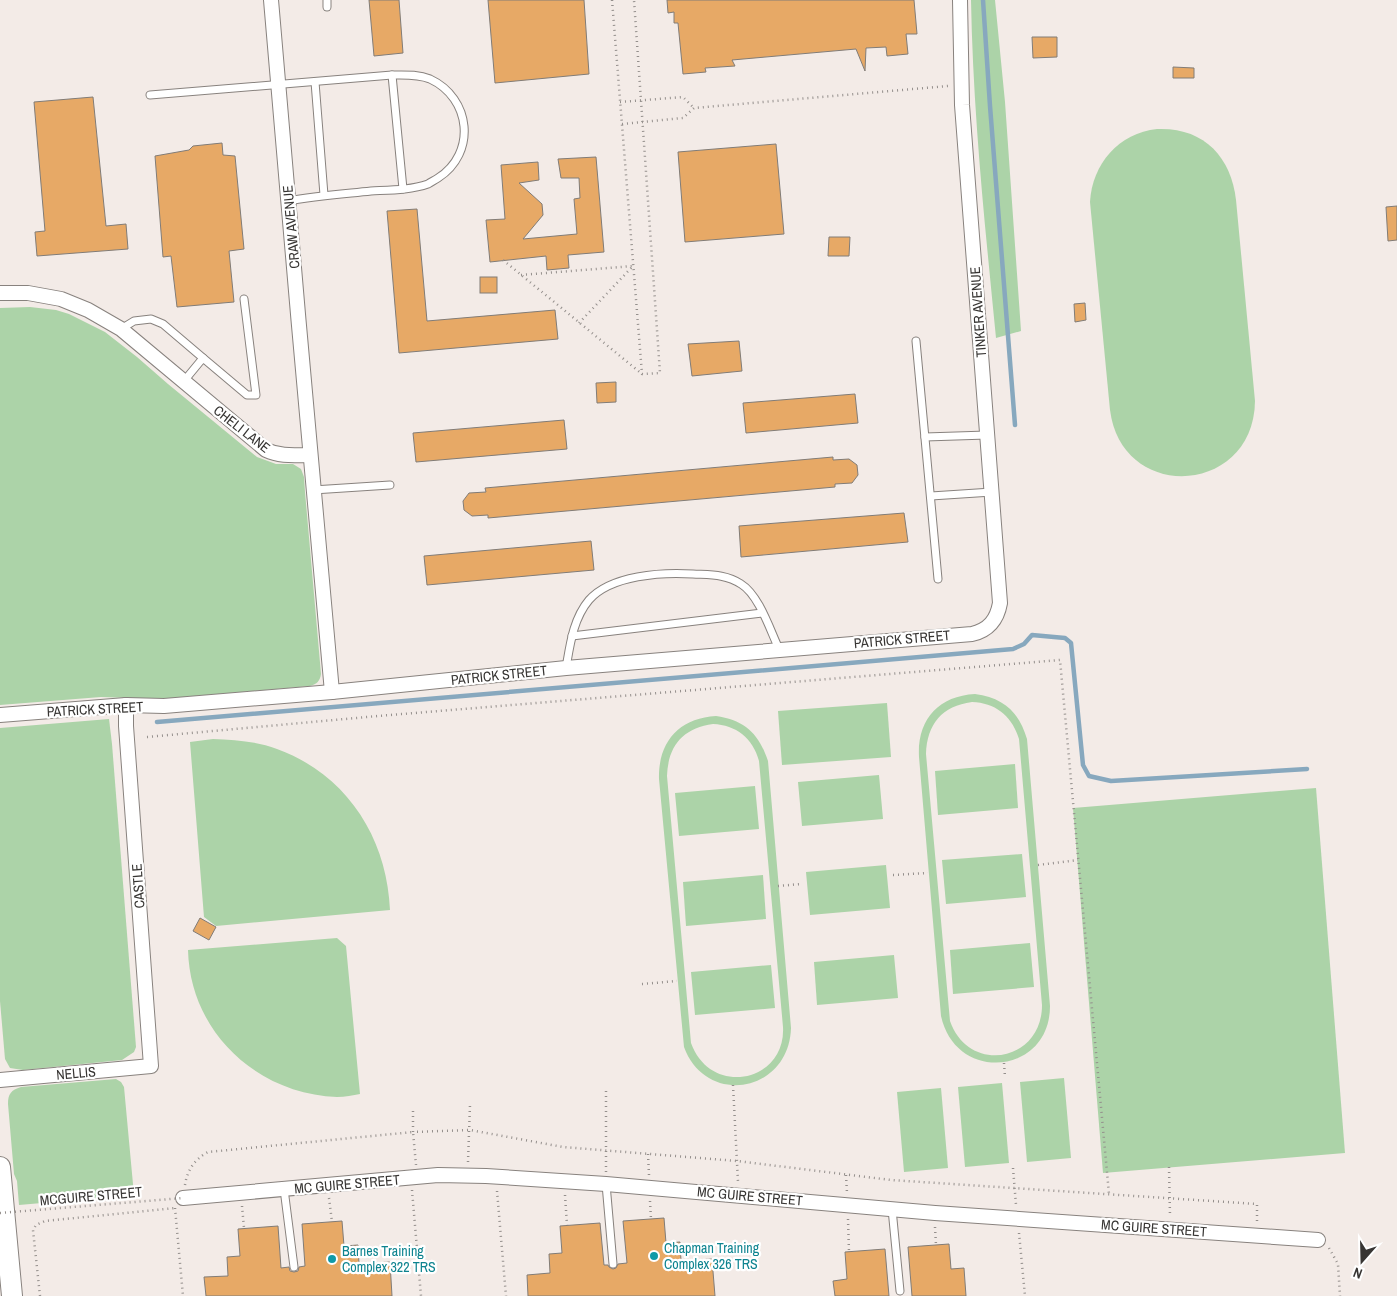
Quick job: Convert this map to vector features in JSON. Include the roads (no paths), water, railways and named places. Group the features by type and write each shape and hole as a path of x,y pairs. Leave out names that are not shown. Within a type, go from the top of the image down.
{"street":[{"name":"CRAW AVENUE","path":"271,0 310,455"},
{"name":"TINKER AVENUE","path":"960,0 963,112 1000,604 994,622"},
{"name":"CHELI LANE","path":"0,293 28,293 61,300 88,310 121,329 266,450 285,456 310,455"},
{"path":"310,455 332,692"},
{"name":"PATRICK STREET","path":"0,715 126,705 164,706 332,692 566,668 972,634 987,628 994,622"},
{"name":"CASTLE","path":"126,705 151,1066"},
{"name":"NELLIS","path":"0,1080 151,1066"},
{"path":"0,1167 12,1296"},
{"name":"MC GUIRE STREET","path":"181,1201 284,1189 438,1176 468,1176 606,1184 1018,1219 1318,1240"}],"lane":[{"path":"150,95 392,75 427,78 439,84 456,102 462,114 464,130 462,145 457,158 447,172 429,184 404,189 324,195 288,201"},
{"path":"392,75 404,189"},
{"path":"315,82 324,195"},
{"path":"121,329 134,321 151,319 162,324 247,395 256,395 244,299"},
{"path":"916,341 938,580"},
{"path":"184,381 203,358"},
{"path":"925,437 987,435"},
{"path":"313,490 390,485"},
{"path":"931,496 992,492"},
{"path":"566,668 572,636 580,614 588,601 598,592 614,584 642,576 672,573 722,575 742,584 756,598 779,649"},
{"path":"572,636 762,612"},
{"path":"606,1184 613,1264"},
{"path":"284,1189 294,1267"},
{"path":"892,1209 900,1291"}],"waterway":[{"path":"983,0 1015,425"},
{"path":"157,722 1013,649 1024,644 1032,635 1065,638 1071,643 1083,765 1089,776 1111,781 1307,769"}],"place":[{"name":"Chapman Training Complex 326 TRS","path":"654,1256"},
{"name":"Barnes Training Complex 322 TRS","path":"332,1259"}]}
